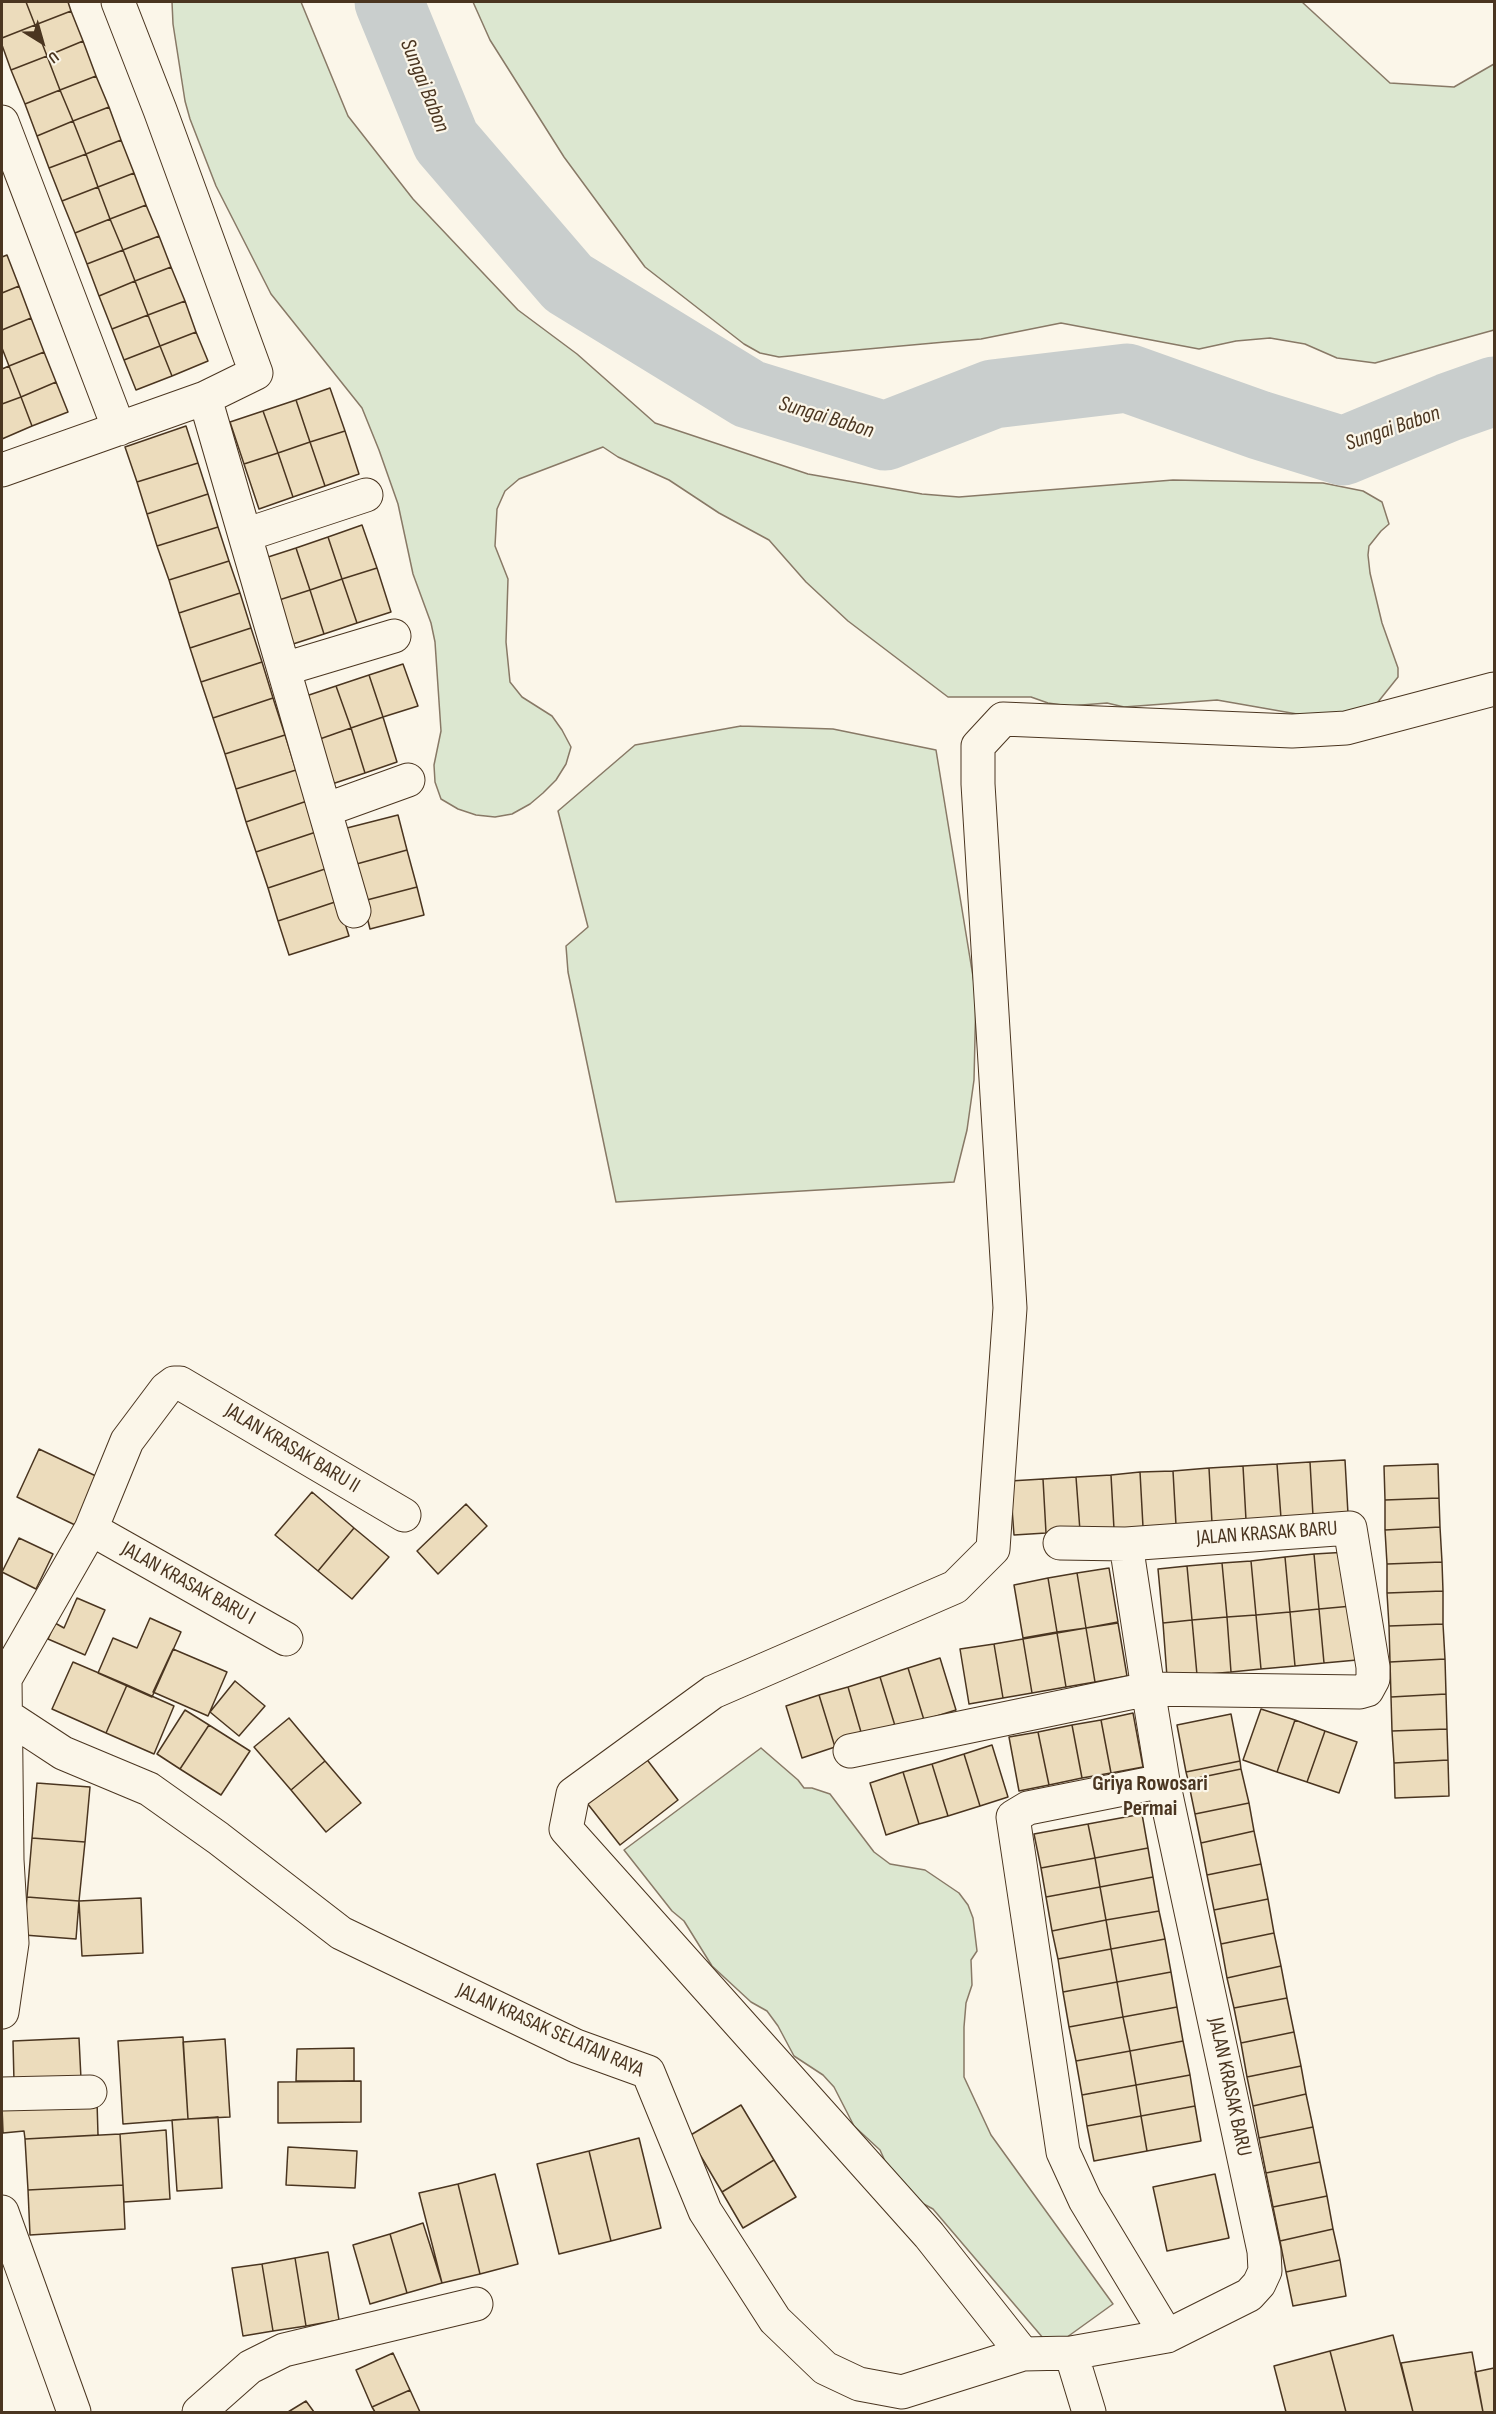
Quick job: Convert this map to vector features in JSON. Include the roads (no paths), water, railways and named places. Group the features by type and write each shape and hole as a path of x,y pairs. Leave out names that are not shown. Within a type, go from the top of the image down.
{"street":[{"path":"2,470 205,398 256,373 118,2"},
{"path":"2,122 119,429"},
{"path":"205,398 354,911"},
{"path":"245,536 366,495"},
{"path":"284,669 394,636"},
{"path":"1023,2354 929,2235 566,1829 573,1794 713,1692 955,1587 993,1549 1011,1308 978,784 978,746 1003,719 1292,730 1346,728 1494,689"},
{"path":"325,810 408,780"},
{"name":"JALAN KRASAK BARU II","path":"91,1529 127,1441 166,1389 174,1383 180,1383 404,1515"},
{"name":"JALAN KRASAK BARU","path":"850,1751 1148,1689 1360,1692 1371,1685 1373,1667 1350,1528 1126,1544 1148,1689 1163,1781 1264,2251 1265,2271 1259,2284 1249,2295 1167,2336 1071,2353"},
{"path":"2,2013 12,1943 4,1860 5,1679 91,1529"},
{"name":"JALAN KRASAK BARU I","path":"91,1529 286,1639"},
{"path":"1060,1543 1126,1544"},
{"name":"JALAN KRASAK SELATAN RAYA","path":"4,1713 63,1753 149,1789 218,1838 341,1934 576,2046 648,2072 705,2211 775,2320 825,2368 859,2384 902,2392 1023,2354 1071,2353"},
{"path":"1163,1781 1028,1808 1013,1817 1063,2152 1085,2200 1167,2336"},
{"path":"2,2094 90,2092"},
{"path":"2,2212 74,2412"},
{"path":"199,2412 250,2367 284,2350 476,2304"},
{"path":"1071,2353 1089,2412"}],"waterway":[{"name":"Sungai Babon","path":"389,2 446,141 568,283 749,394 885,436 993,394 1127,378 1259,425 1343,451 1494,391"}],"district":[{"name":"Griya Rowosari Permai","path":"1150,1796"}]}
